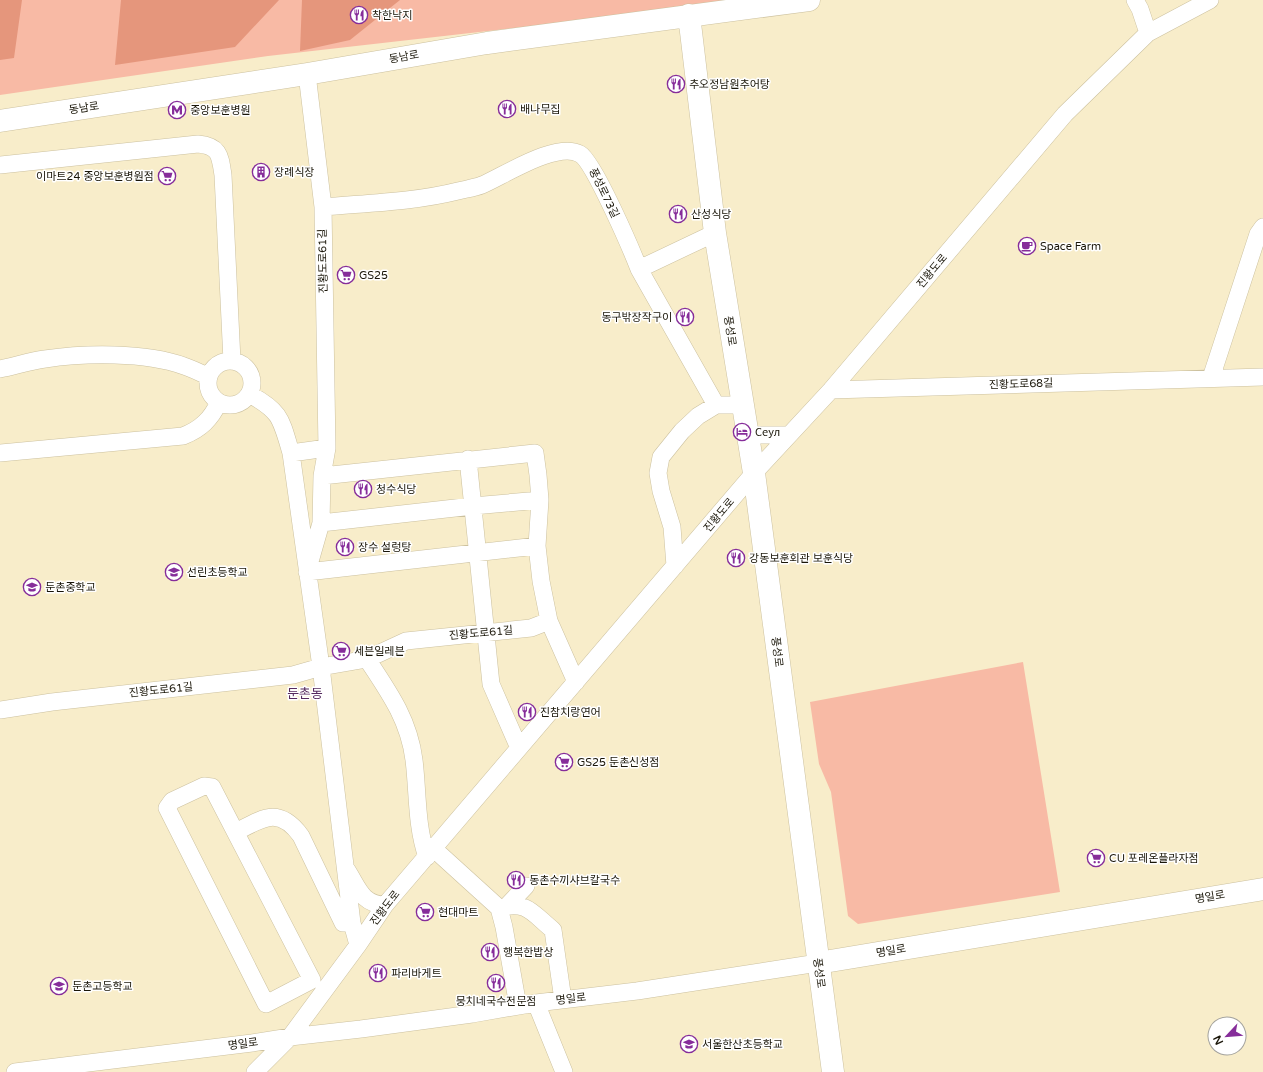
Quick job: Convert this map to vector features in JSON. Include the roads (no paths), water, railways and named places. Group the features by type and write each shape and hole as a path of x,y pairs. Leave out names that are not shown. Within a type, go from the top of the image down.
{"main road":[{"name":"동남로","path":"0,121 307,74 486,43 809,0"},
{"name":"풍성로","path":"689,15 715,233 754,472 833,1072"},
{"name":"명일로","path":"818,963 1263,888"}],"street":[{"path":"1135,0 1140,9 1148,33"},
{"name":"진황도로","path":"255,1072 290,1037 358,946 386,905 754,472 831,390 1065,114 1148,33 1210,0"},
{"name":"진황도로61길","path":"307,74 323,207 327,448 322,476 321,523 307,572"},
{"path":"0,165 198,144 210,145 217,151 223,175 232,361"},
{"name":"풍성로73길","path":"323,207 429,199 480,186 551,153 564,150 574,151 582,155 594,171 632,249 639,269 716,405"},
{"path":"1211,378 1255,242 1263,227"},
{"path":"639,269 715,233"},
{"path":"0,369 44,359 82,355 114,355 145,358 183,365 209,377"},
{"path":"232,361 239,363 249,373 252,387 245,399 232,405 219,402 210,391 209,377 218,365 232,361"},
{"name":"진황도로68길","path":"831,390 1211,378 1263,378"},
{"name":"진황도로61길","path":"249,394 276,412 284,428 291,453 321,668 344,864 352,922 358,946"},
{"path":"0,454 183,436 193,432 204,424 213,414 219,402"},
{"path":"675,566 672,527 661,491 658,473 661,457 682,431 698,416 716,405 742,405"},
{"path":"748,435 789,435"},
{"path":"291,453 327,448"},
{"path":"322,476 468,459 535,453 540,500 537,546 549,621 576,682"},
{"path":"468,459 491,684 519,748"},
{"path":"321,523 540,500"},
{"path":"307,572 537,546"},
{"name":"진황도로61길","path":"0,710 52,702 293,675 367,659 406,641 531,628 549,621"},
{"path":"367,659 404,720 414,759 421,839 431,852 503,907 516,905 523,906 553,930 563,1000"},
{"path":"204,786 212,787 236,832 312,980 266,1004 167,808 172,801 204,786"},
{"path":"236,832 262,818 273,816 293,825 301,836 343,923 352,922"},
{"path":"344,864 366,900 374,905 386,905"},
{"path":"503,907 526,886"},
{"path":"503,907 504,927 518,1006"},
{"name":"명일로","path":"15,1072 290,1037 361,1030 536,1003 637,991 818,963"},
{"path":"536,1003 564,1072"}],"place":[{"name":"착한낙지","path":"359,15"},
{"name":"추오정남원추어탕","path":"676,84"},
{"name":"배나무집","path":"507,109"},
{"name":"중앙보훈병원","path":"177,110"},
{"name":"장례식장","path":"261,172"},
{"name":"이마트24 중앙보훈병원점","path":"167,176"},
{"name":"산성식당","path":"678,214"},
{"name":"Space Farm","path":"1027,246"},
{"name":"GS25","path":"346,275"},
{"name":"동구밖장작구이","path":"685,317"},
{"name":"Сеул","path":"742,432"},
{"name":"청수식당","path":"363,489"},
{"name":"장수 설렁탕","path":"345,547"},
{"name":"강동보훈회관 보훈식당","path":"736,558"},
{"name":"선린초등학교","path":"174,572"},
{"name":"둔촌중학교","path":"32,587"},
{"name":"세븐일레븐","path":"341,651"},
{"name":"진참치랑연어","path":"527,712"},
{"name":"GS25 둔촌신성점","path":"564,762"},
{"name":"CU 포레온플라자점","path":"1096,858"},
{"name":"동촌수끼샤브칼국수","path":"516,880"},
{"name":"현대마트","path":"425,912"},
{"name":"행복한밥상","path":"490,952"},
{"name":"파리바게트","path":"378,973"},
{"name":"뭉치네국수전문점","path":"496,983"},
{"name":"둔촌고등학교","path":"59,986"},
{"name":"서울한산초등학교","path":"689,1044"}],"district":[{"name":"둔촌동","path":"305,694"}]}
